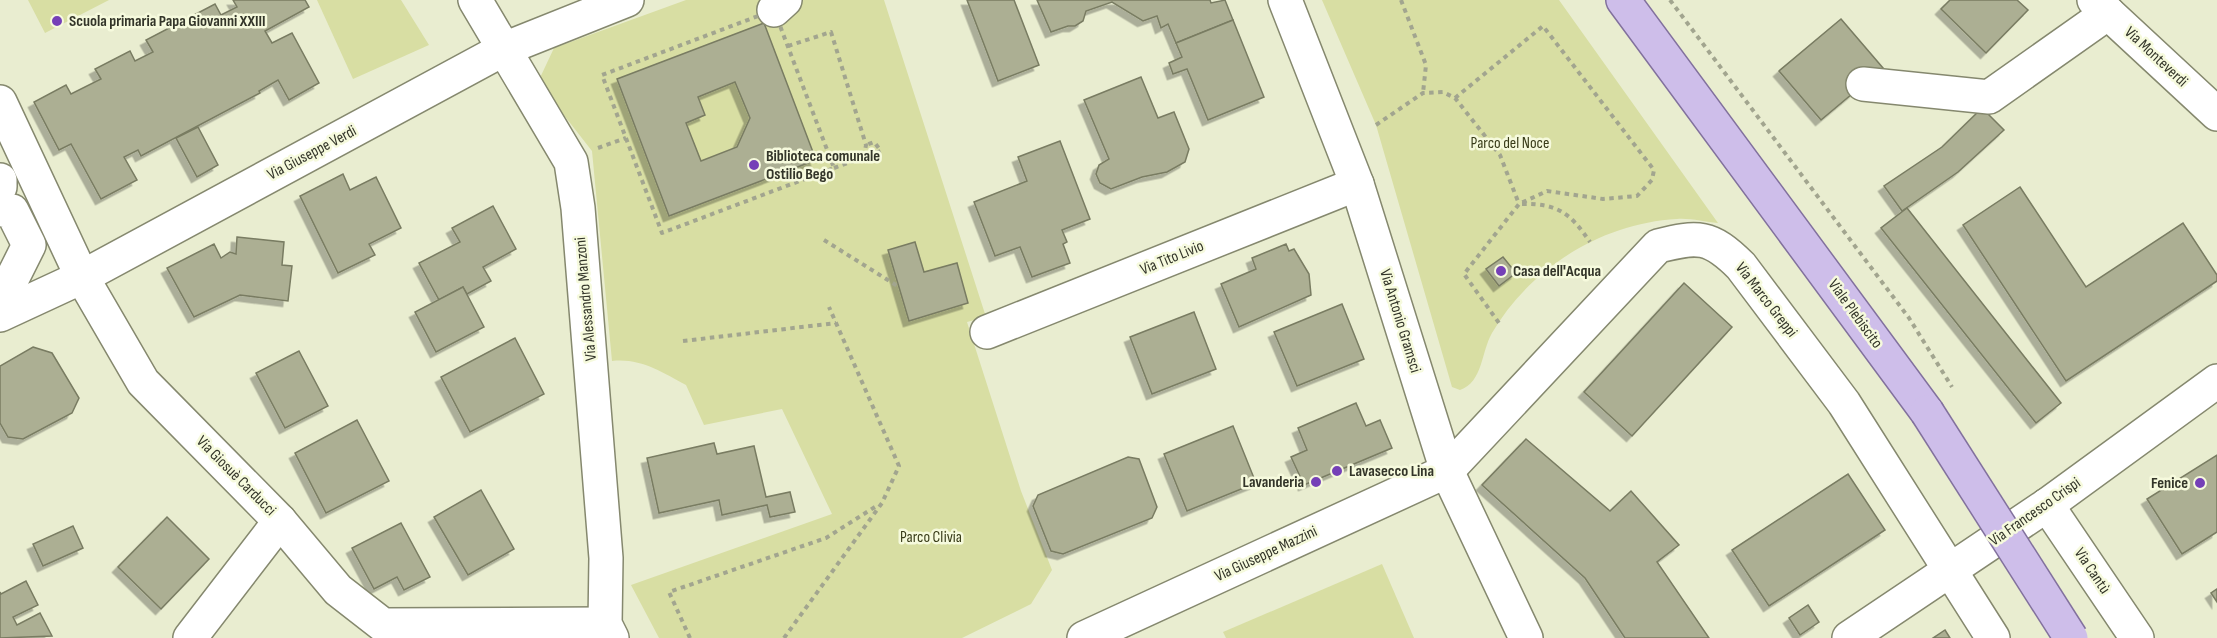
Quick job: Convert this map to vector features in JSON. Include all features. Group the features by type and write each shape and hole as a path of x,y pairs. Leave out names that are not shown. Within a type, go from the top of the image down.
{"main road":[{"name":"Viale Plebiscito","path":"1623,0 1928,412 2071,638"}],"street":[{"name":"Via Alessandro Manzoni","path":"475,0 571,162 579,208 604,528 608,631"},
{"name":"Via Giuseppe Verdi","path":"0,315 82,277 504,49 627,0"},
{"name":"Via Antonio Gramsci","path":"1285,0 1357,184 1447,471 1526,638"},
{"path":"1863,84 1989,97 2101,6"},
{"name":"Via Monteverdi","path":"2101,6 2217,114"},
{"name":"Via Giosuè Carducci","path":"0,102 82,277 143,382 280,521 338,590 383,624 608,631"},
{"name":"Via Tito Livio","path":"987,332 1357,184"},
{"path":"0,303 29,245 16,216 1,192"},
{"name":"Via Marco Greppi","path":"1447,471 1658,246 1694,237 1725,250 1741,266 1844,403 1993,638"},
{"name":"Via Francesco Crispi","path":"1849,638 2047,505 2217,381"},
{"name":"Via Giuseppe Mazzini","path":"1084,638 1447,471"},
{"name":"Via Cantù","path":"2047,505 2138,638"},
{"path":"190,638 280,521"}],"path":[{"path":"1401,0 1426,65 1423,93"},
{"path":"1670,0 1909,318 1957,394"},
{"path":"834,168 788,46 780,5 602,75 662,233 881,151 874,142 866,145"},
{"path":"1455,98 1543,26 1654,170 1652,180 1637,196 1603,199 1547,191 1519,204 1464,274 1499,323"},
{"path":"788,46 831,32 866,145 864,157"},
{"path":"1376,125 1423,93 1443,92 1455,98 1500,155 1519,204"},
{"path":"592,150 626,138"},
{"path":"1519,204 1543,204 1565,212 1590,242"},
{"path":"824,240 899,287"},
{"path":"784,638 882,503 899,466 829,307"},
{"path":"683,341 836,323"},
{"path":"690,638 669,592 826,538 882,503"}],"green space":[{"path":"28,0 109,0 45,33"},
{"path":"317,0 401,0 429,45 353,79"},
{"name":"Parco Clivia","path":"686,0 884,0 986,317 967,322 1021,491 1052,570 1031,604 962,638 659,638 631,585 832,514 782,409 704,425 686,385 642,364 612,361 592,151 538,82 554,48"},
{"name":"Parco del Noce","path":"1322,0 1559,0 1718,223 1682,219 1649,222 1622,229 1571,253 1547,269 1526,288 1508,310 1492,333 1477,373 1468,386 1460,390 1452,387 1376,125"},
{"path":"1382,564 1414,638 1226,638 1223,632"}],"building":[{"path":"233,0 305,0 309,7 265,31 272,43 292,33 319,83 289,100 278,80 259,91 260,93 141,156 138,150 124,157 137,180 101,199 71,144 59,150 34,102 66,85 71,94 101,79 95,69 130,51 135,61 153,52 146,40 215,4 221,15 237,7"},
{"path":"967,0 1014,0 1039,65 998,81"},
{"path":"1037,0 1210,0 1211,3 1225,0 1233,20 1176,43 1168,24 1161,28 1157,16 1143,21 1112,2 1086,11 1083,21 1075,26 1051,32"},
{"path":"1950,0 2017,0 2028,10 1986,53 1941,9"},
{"path":"1841,19 1883,68 1821,120 1779,71"},
{"path":"1233,20 1264,97 1208,120 1187,69 1173,74 1169,63 1182,57 1176,43"},
{"path":"764,23 816,160 669,216 617,79","holes":["735,82 750,118 737,147 701,161 686,123 705,115 698,97"]},
{"path":"1141,77 1158,118 1174,112 1189,149 1185,162 1167,172 1142,177 1111,189 1100,183 1096,174 1099,165 1109,159 1084,100"},
{"path":"1982,108 2004,130 1958,172 1902,211 1884,186 1942,147"},
{"path":"198,127 218,165 197,177 176,138"},
{"path":"1060,141 1090,219 1062,230 1067,242 1063,244 1070,263 1032,277 1020,247 995,256 974,202 1027,181 1018,157"},
{"path":"343,174 350,190 376,177 401,228 369,244 375,255 338,273 300,196"},
{"path":"2020,187 2086,287 2183,223 2217,275 2217,281 2066,381 1963,225"},
{"path":"493,206 516,249 483,267 491,281 467,294 463,287 439,300 419,263 460,242 452,228"},
{"path":"1907,208 2061,403 2036,423 1881,228"},
{"path":"237,237 284,242 282,265 292,266 288,301 240,295 194,317 167,268 214,244 221,258 230,252 236,254"},
{"path":"915,242 924,272 957,263 968,303 909,321 888,250"},
{"path":"1286,244 1289,251 1294,249 1309,274 1311,295 1239,327 1221,284 1256,269 1252,258"},
{"name":"Casa dell'Acqua","path":"1503,257 1516,273 1499,286 1486,269"},
{"path":"1684,283 1732,327 1632,436 1584,392"},
{"path":"463,287 484,327 436,352 415,312"},
{"path":"1342,304 1364,359 1297,386 1274,332"},
{"path":"1194,312 1216,369 1152,394 1130,337"},
{"path":"515,338 544,394 470,432 441,377"},
{"path":"33,347 52,353 79,398 72,413 23,439 8,437 0,423 0,366"},
{"path":"299,351 328,406 285,428 256,373"},
{"path":"1356,403 1366,426 1380,420 1392,448 1304,485 1291,457 1307,450 1298,428"},
{"path":"357,420 389,481 326,513 295,453"},
{"path":"1233,426 1256,483 1187,511 1164,454"},
{"path":"1526,439 1610,511 1631,491 1679,545 1657,562 1709,638 1625,638 1585,578 1482,485"},
{"path":"714,443 717,454 754,446 766,497 790,492 795,512 770,517 767,505 722,515 719,500 659,513 647,458"},
{"path":"2217,455 2217,532 2182,554 2147,499"},
{"path":"1128,457 1139,459 1157,507 1152,518 1063,554 1051,551 1033,506 1038,495"},
{"path":"1848,474 1885,530 1769,606 1732,550"},
{"path":"481,490 514,549 468,575 434,517"},
{"path":"167,517 209,559 161,609 118,567"},
{"path":"401,523 430,577 404,590 397,577 374,589 352,548"},
{"path":"73,526 83,548 43,566 33,544"},
{"path":"26,581 38,605 13,617 17,625 40,613 52,636 0,638 0,592 1,594"},
{"path":"2217,589 2217,602 2211,593"},
{"path":"1808,605 1819,622 1800,635 1789,618"},
{"path":"1945,630 1950,638 1933,638"}],"place":[{"name":"Scuola primaria Papa Giovanni XXIII","path":"57,21"},
{"name":"Biblioteca comunale Ostilio Bego","path":"754,165"},
{"name":"Casa dell'Acqua","path":"1501,271"},
{"name":"Lavasecco Lina","path":"1337,471"},
{"name":"Lavanderia","path":"1316,482"},
{"name":"Fenice","path":"2200,483"}]}
